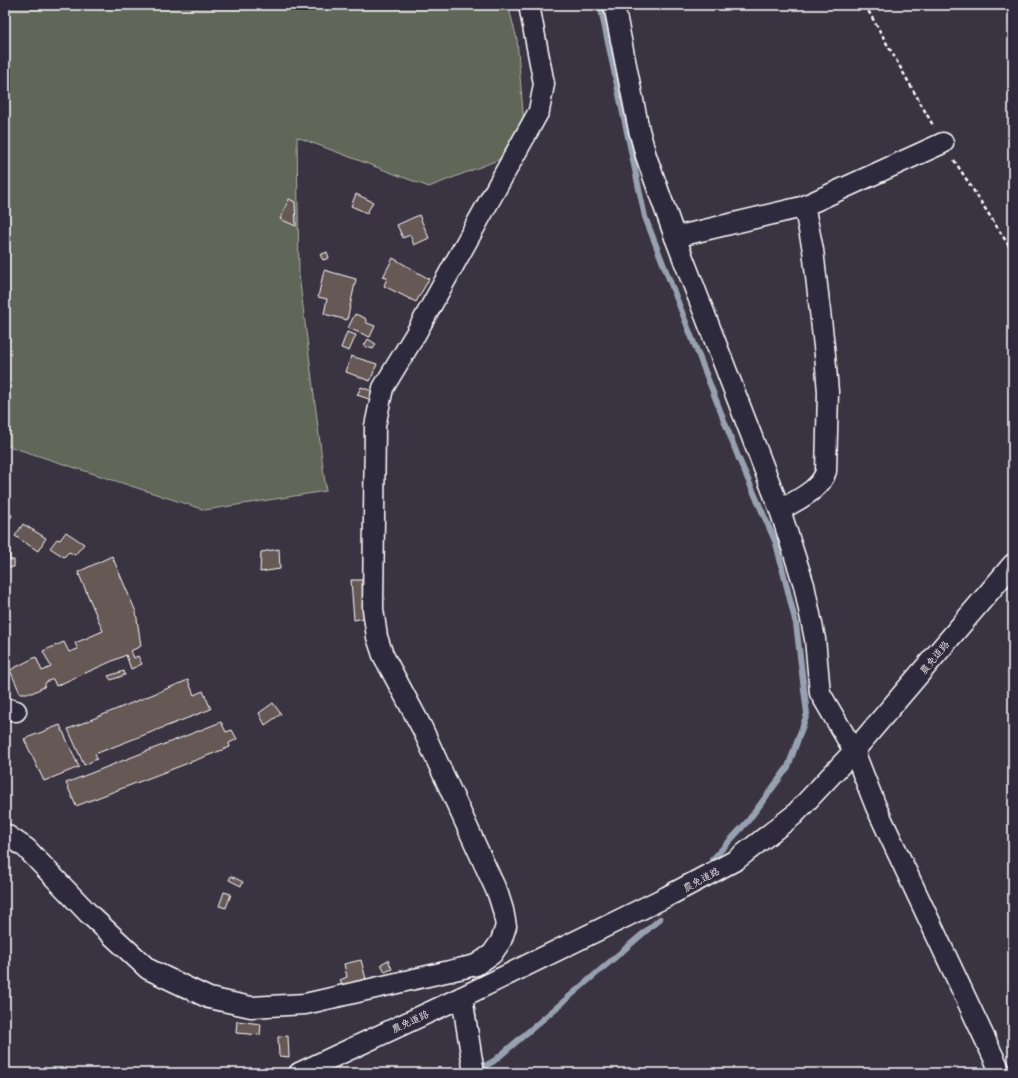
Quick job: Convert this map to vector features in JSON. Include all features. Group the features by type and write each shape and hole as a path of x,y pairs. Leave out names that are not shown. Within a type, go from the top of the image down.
{"street":[{"path":"5,834 26,848 89,914 148,969 209,998 251,1007 305,1004 476,965 492,954 501,941 506,926 498,894 422,728 383,655 377,637 373,609 376,426 383,388 415,335 539,111 544,84 529,5"},
{"path":"614,5 639,130 646,156 675,237 780,510 804,585 815,639 820,693 854,751 883,822 1001,1073"},
{"path":"675,237 802,207 943,144"},
{"path":"780,510 816,488 824,478 826,471 828,392 825,355 812,250 806,215 802,207"},
{"name":"農免道路","path":"299,1073 462,997 666,897 736,860 794,815 854,751 1013,564"},
{"path":"476,965 489,983"},
{"path":"462,997 474,1073"}],"green space":[{"path":"5,5 508,5 517,39 526,149 429,187 297,137 299,275 326,491 205,510 5,445"}],"building":[{"path":"356,194 373,202 367,213 351,206"},
{"path":"289,199 295,202 296,226 280,219"},
{"path":"419,215 429,238 414,245 410,235 403,238 397,225"},
{"path":"327,252 329,258 323,260 320,255"},
{"path":"393,258 429,279 416,302 384,286 387,278 383,277"},
{"path":"324,270 356,279 347,320 324,314 327,299 318,297"},
{"path":"355,314 365,318 367,323 375,326 370,337 348,328"},
{"path":"347,332 356,335 349,351 341,348"},
{"path":"368,339 376,344 373,349 364,346"},
{"path":"351,356 377,364 370,381 346,372"},
{"path":"361,387 375,392 372,400 357,395"},
{"path":"5,512 12,515 8,524 5,522"},
{"path":"23,524 46,538 38,551 15,536"},
{"path":"66,532 84,544 75,555 69,552 64,557 50,548 57,539 60,540"},
{"path":"5,541 9,541 10,560 14,560 14,567 5,568"},
{"path":"279,549 280,569 260,572 261,552"},
{"path":"112,556 136,612 141,646 131,651 134,658 138,656 142,664 131,669 126,655 56,686 53,679 46,682 44,687 32,693 20,693 10,670 36,657 42,671 51,667 43,651 64,642 69,652 78,649 75,643 103,631 78,572"},
{"path":"351,580 362,580 364,618 354,620"},
{"path":"124,671 125,675 111,680 108,676"},
{"path":"188,680 194,695 203,691 211,709 95,754 97,759 84,765 68,729"},
{"path":"273,703 281,714 265,725 259,713"},
{"path":"221,722 226,732 232,730 237,739 229,743 230,747 76,806 66,783"},
{"path":"60,725 79,767 44,781 24,739"},
{"path":"231,876 243,882 241,886 229,880"},
{"path":"224,892 231,894 226,908 219,906"},
{"path":"361,960 366,979 343,985 340,980 347,977 344,964"},
{"path":"388,960 392,969 385,972 381,964"},
{"path":"237,1021 261,1024 260,1035 236,1033"},
{"path":"288,1036 289,1057 279,1056 278,1037"}],"waterway":[{"path":"600,5 645,217 739,459 776,543 796,624 807,714 788,767 748,821 712,860"},
{"path":"483,1067 494,1061 660,919"}]}
